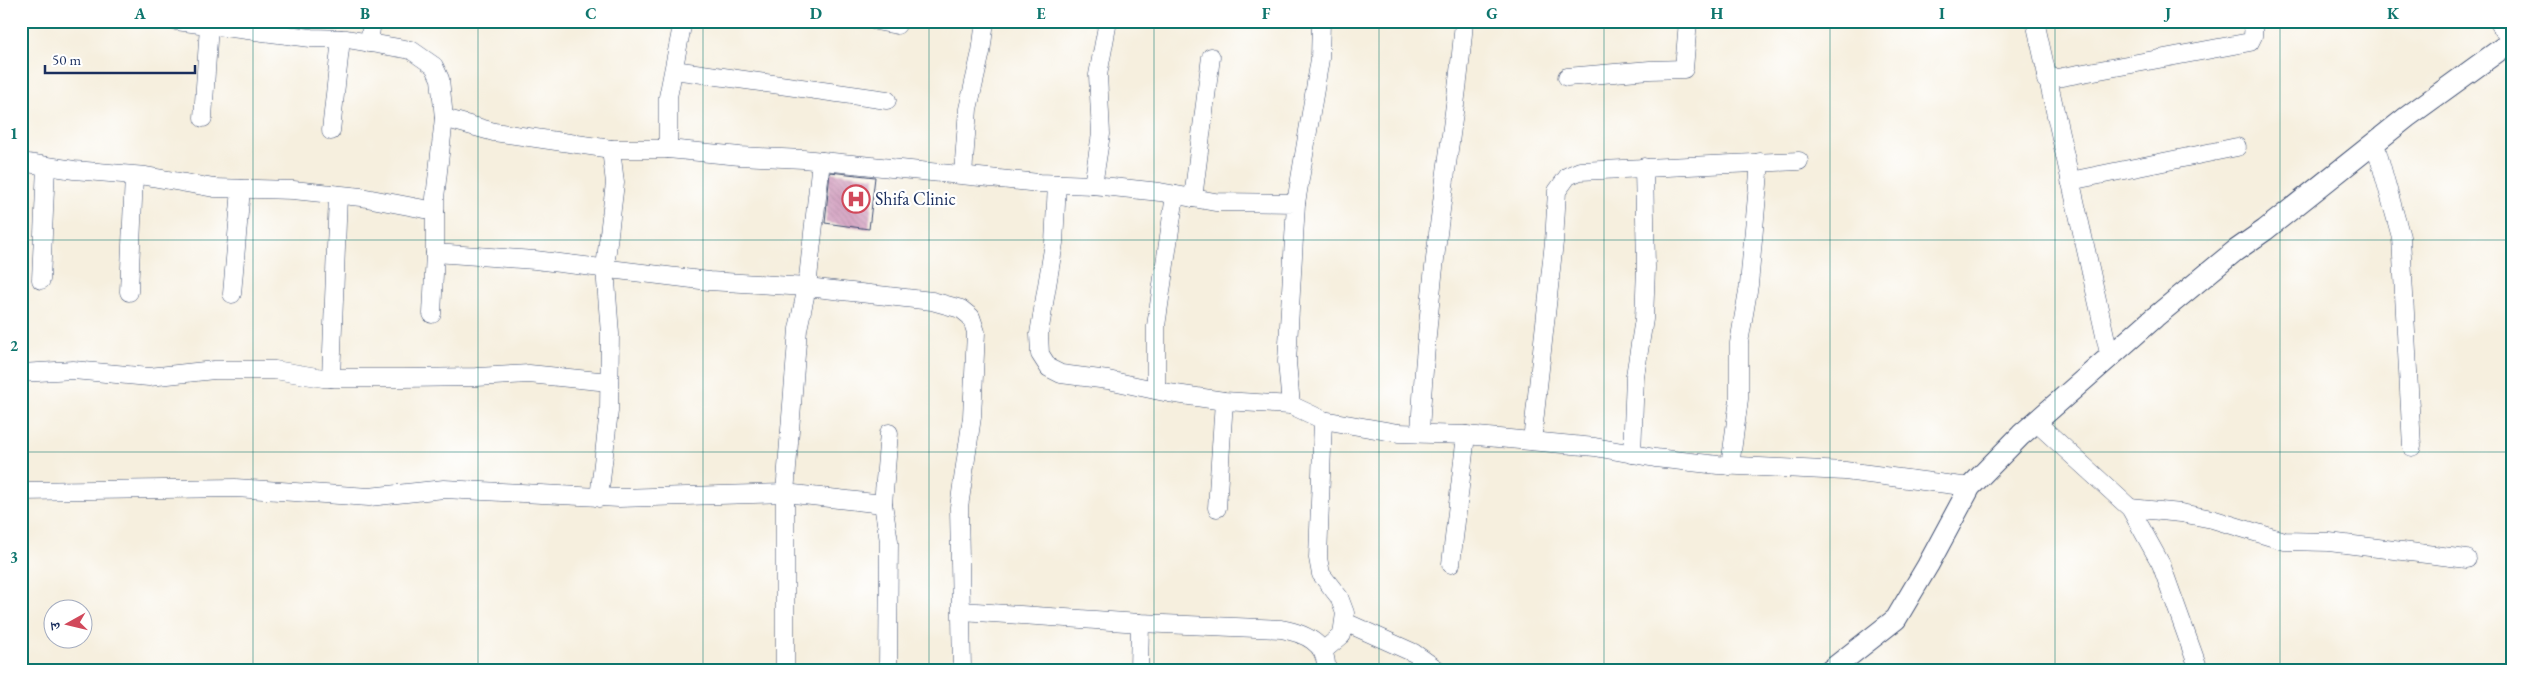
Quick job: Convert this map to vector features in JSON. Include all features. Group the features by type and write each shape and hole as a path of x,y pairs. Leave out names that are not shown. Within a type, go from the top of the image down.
{"street":[{"path":"176,21 209,25 269,27 411,50 434,66 440,79 444,118 435,211 432,314"},
{"path":"369,43 372,21"},
{"path":"668,149 668,96 683,21"},
{"path":"876,21 897,25"},
{"path":"963,174 968,109 982,52 985,21"},
{"path":"1093,185 1101,134 1098,75 1108,21"},
{"path":"1291,405 1287,362 1296,202 1320,59 1321,21"},
{"path":"1420,433 1430,296 1460,80 1464,21"},
{"path":"1567,77 1650,70 1684,70 1688,21"},
{"path":"2035,21 2046,80 2110,358"},
{"path":"2046,80 2250,42 2253,36 2254,21"},
{"path":"1831,670 1896,619 1928,565 1970,487 2021,435 2235,251 2451,84 2510,43 2498,21"},
{"path":"203,118 209,25"},
{"path":"331,131 341,39"},
{"path":"1193,198 1211,57"},
{"path":"674,70 887,100"},
{"path":"444,118 494,132 611,149 668,149 821,161 1057,184 1093,185 1215,202 1296,202"},
{"path":"2375,142 2401,237 2412,447"},
{"path":"2070,181 2237,147"},
{"path":"599,498 609,411 610,334 605,268 615,183 611,149"},
{"path":"785,670 785,493 798,329 807,287 821,161"},
{"path":"1532,441 1554,242 1557,191 1562,181 1580,171 1799,161"},
{"path":"21,162 214,188 293,190 338,195 435,211"},
{"path":"1730,466 1739,400 1739,344 1749,285 1760,162"},
{"path":"41,280 46,166"},
{"path":"1632,454 1635,376 1644,319 1646,268 1644,167"},
{"path":"129,292 134,176"},
{"path":"1057,184 1054,243 1039,334 1040,354 1049,368 1060,374 1224,401 1291,405 1322,420 1398,432 1466,435 1595,447 1632,454 1730,466 1845,471 1970,487"},
{"path":"232,294 241,189"},
{"path":"331,378 338,195"},
{"path":"1156,390 1156,326 1175,195"},
{"path":"435,254 535,260 709,281 807,287 932,300 961,308 972,317 976,332 972,417 959,507 962,670"},
{"path":"21,372 73,370 148,377 214,370 275,370 331,378 477,377 529,374 609,382"},
{"path":"1217,508 1224,401"},
{"path":"1322,420 1318,558 1321,574 1339,597 1345,613 1342,635 1322,651"},
{"path":"2037,423 2130,508 2161,564 2199,670"},
{"path":"888,670 889,541 883,504 890,432"},
{"path":"1451,564 1466,435"},
{"path":"21,491 235,488 369,497 444,490 599,498 785,493 883,504"},
{"path":"2130,508 2181,513 2212,519 2284,541 2329,542 2467,559"},
{"path":"962,611 1140,623 1281,629 1302,633 1313,640 1322,651 1326,670"},
{"path":"1345,622 1414,653 1438,670"},
{"path":"1139,670 1140,623"}],"building":[{"path":"830,172 875,177 869,229 825,223"}],"place":[{"name":"Shifa Clinic","path":"856,199"}]}
